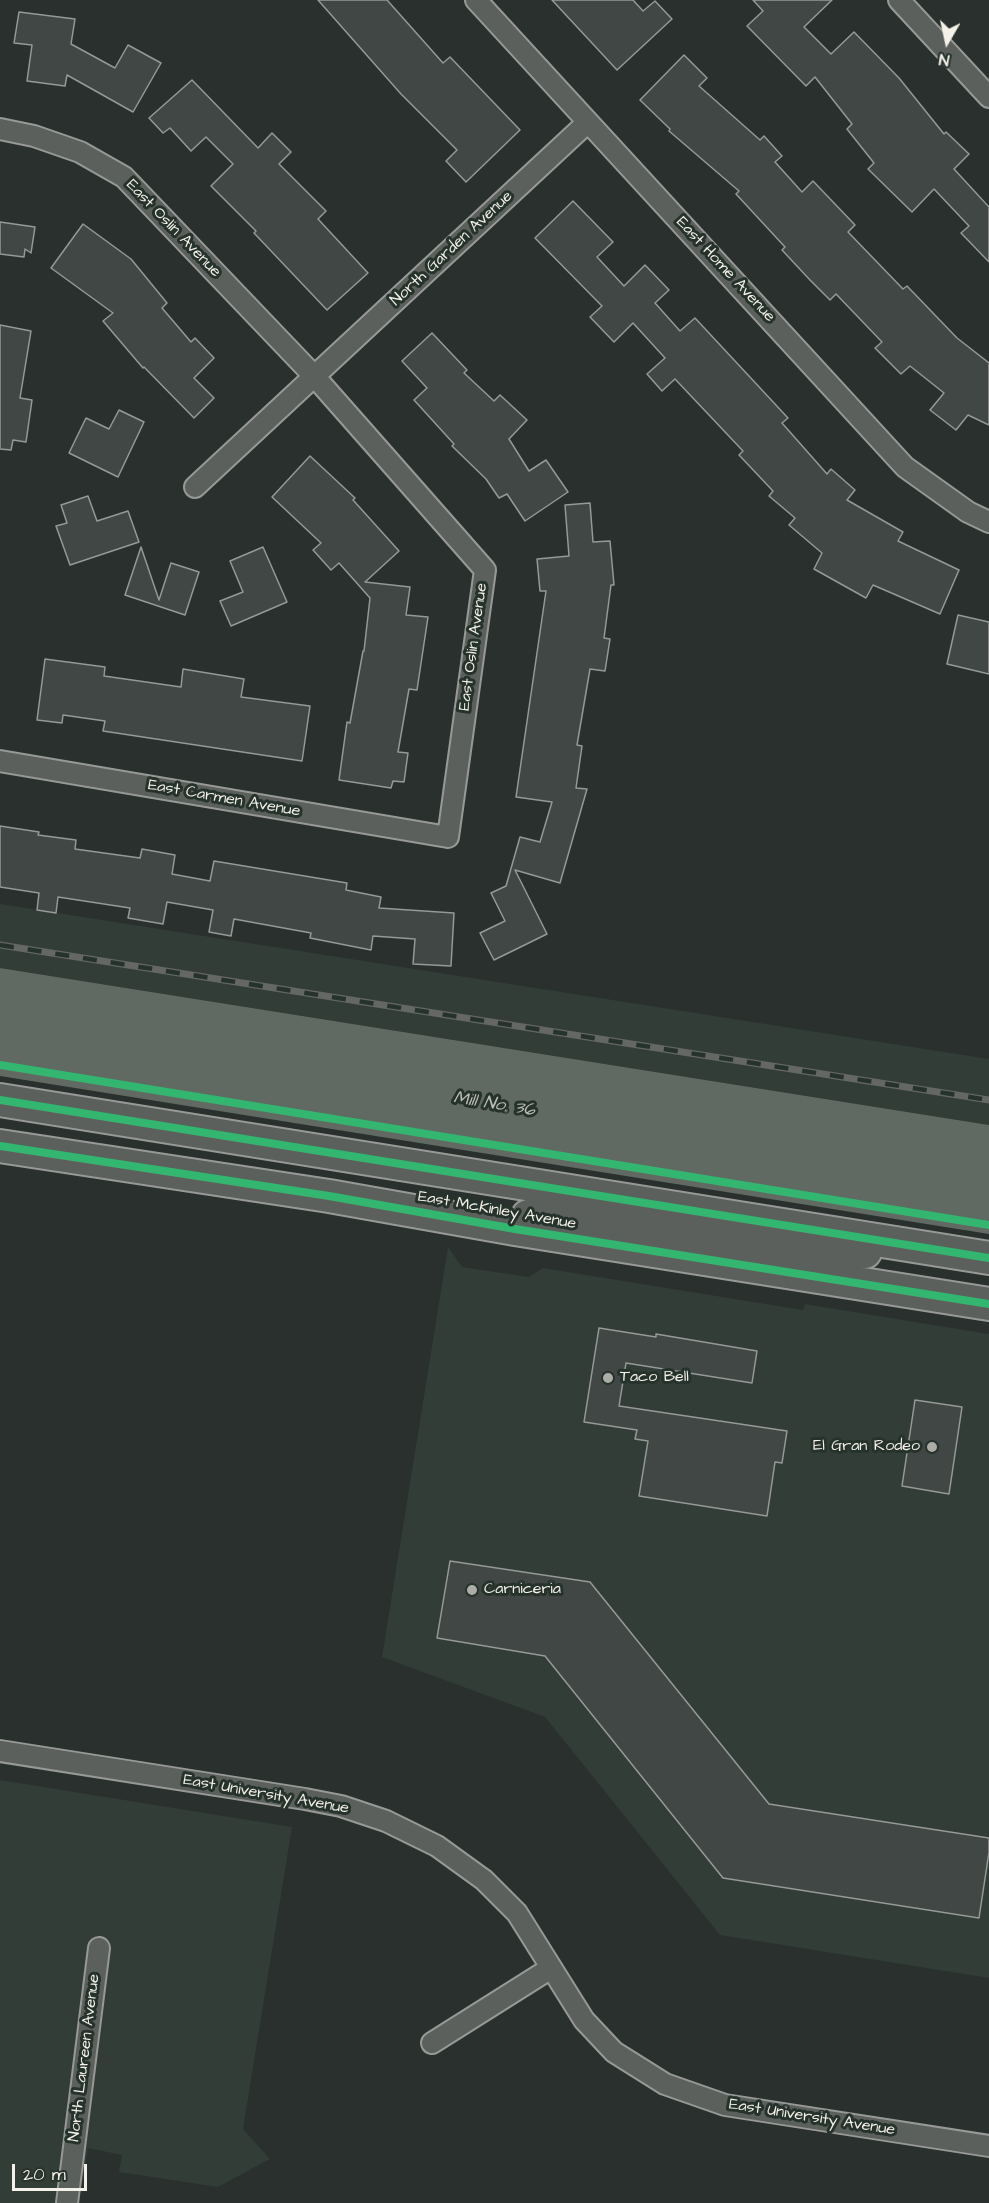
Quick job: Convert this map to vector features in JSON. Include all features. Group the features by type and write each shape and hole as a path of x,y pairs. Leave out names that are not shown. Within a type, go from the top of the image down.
{"main road":[{"name":"East McKinley Avenue","path":"0,1100 989,1258"},
{"name":"East McKinley Avenue","path":"0,1146 319,1194 515,1229 989,1304"},
{"path":"515,1229 522,1219 546,1212 818,1254 941,1250"}],"street":[{"name":"East Home Avenue","path":"476,0 905,466 968,512 989,522"},
{"path":"899,0 989,97"},
{"name":"North Garden Avenue","path":"315,377 588,122"},
{"name":"East Oslin Avenue","path":"0,129 34,135 80,152 124,177 315,377 485,570 448,837"},
{"path":"195,487 315,377"},
{"name":"East Carmen Avenue","path":"0,761 448,837"},
{"name":"East University Avenue","path":"0,1751 305,1799 341,1806 386,1821 437,1846 484,1880 517,1913 584,2020 614,2052 665,2084 725,2105 989,2146"},
{"name":"North Laureen Avenue","path":"67,2203 99,1948"},
{"path":"432,2043 551,1968"}],"shaded area":[{"path":"0,904 989,1059 989,1125 0,968"},
{"path":"448,1247 462,1267 529,1277 543,1268 803,1310 805,1304 989,1334 989,1978 720,1935 545,1717 382,1657"},
{"path":"0,1780 292,1827 243,2129 270,2159 218,2187 119,2172 122,2155 88,2148 79,2203 0,2203"}],"water":[{"name":"Mill No. 36","path":"0,968 989,1125 989,1234 0,1076"}],"building":[{"path":"318,0 387,0 443,63 450,57 520,130 466,182 446,161 457,150 401,94"},
{"path":"552,0 633,0 643,11 655,1 672,19 617,70"},
{"path":"753,0 832,0 804,27 831,54 854,32 899,78 944,134 946,132 969,154 954,169 989,207 989,262 961,233 969,226 934,189 912,212 868,169 874,163 847,129 852,124 815,77 806,86 747,26 763,11"},
{"path":"19,12 75,19 71,44 115,68 128,45 161,63 133,112 67,75 65,86 27,81 32,45 14,43"},
{"path":"684,55 707,78 699,86 760,140 764,136 782,156 775,162 802,192 813,181 855,225 848,232 903,289 907,286 957,338 989,363 989,425 968,415 956,430 930,410 944,393 910,366 901,374 875,348 882,342 836,294 830,300 810,280 782,250 785,247 736,194 739,191 669,131 670,129 640,100"},
{"path":"192,80 258,148 272,133 291,152 279,164 326,211 318,219 368,273 327,310 254,233 256,231 211,186 233,164 206,137 191,151 170,128 163,133 149,118"},
{"path":"573,201 613,242 597,257 624,286 645,265 669,290 655,303 680,331 695,318 788,418 782,423 827,474 831,469 855,490 847,500 903,532 898,541 959,570 940,614 873,585 866,598 814,569 822,553 789,525 795,518 769,496 773,491 739,455 743,451 675,379 662,391 647,374 665,358 633,323 614,342 590,317 602,306 535,238"},
{"path":"0,222 35,227 31,253 25,249 24,257 0,254"},
{"path":"83,224 131,259 167,303 162,308 191,342 195,338 214,358 194,378 214,398 194,418 143,368 103,321 113,313 51,268"},
{"path":"0,325 31,331 20,398 32,400 26,442 13,440 11,450 0,449"},
{"path":"432,333 467,370 464,373 494,401 500,395 527,420 509,439 529,471 546,460 568,492 525,521 507,494 499,498 486,479 452,446 454,444 414,400 427,388 402,361"},
{"path":"119,410 144,422 118,477 69,453 86,418 109,429"},
{"path":"310,456 355,498 353,500 399,551 365,582 410,587 406,615 428,617 417,690 409,689 398,752 408,753 404,782 393,781 391,788 339,780 347,722 350,723 364,651 370,598 339,563 331,570 313,550 321,543 272,497"},
{"path":"88,496 97,521 128,511 139,542 70,565 56,526 67,523 61,505"},
{"path":"590,503 593,542 610,541 614,585 611,585 604,638 610,639 605,671 590,669 577,745 582,746 576,788 587,789 560,883 515,870 547,934 494,960 480,933 505,921 491,893 506,886 520,837 540,842 552,802 516,797 546,591 540,591 537,559 569,556 565,505"},
{"path":"141,547 159,600 171,563 199,572 185,615 125,595"},
{"path":"263,547 287,602 231,626 220,601 243,592 230,561"},
{"path":"958,615 989,622 989,674 947,664"},
{"path":"45,659 105,667 104,676 181,687 183,669 244,679 241,697 310,706 302,761 103,731 105,721 63,715 62,723 37,720"},
{"path":"0,826 39,832 38,835 76,840 75,849 140,858 142,849 175,855 172,874 210,881 214,861 347,883 346,890 381,897 379,908 454,913 451,966 413,964 415,939 373,936 371,950 310,938 311,933 234,919 231,936 209,932 213,910 167,902 163,924 128,918 130,908 58,897 56,913 37,910 39,893 0,887"},
{"path":"599,1328 656,1337 656,1334 757,1351 752,1383 626,1363 619,1406 787,1431 782,1463 775,1462 767,1516 639,1496 648,1441 635,1439 637,1430 584,1422"},
{"name":"El Gran Rodeo","path":"915,1400 962,1407 949,1494 902,1486"},
{"path":"450,1561 590,1582 769,1804 989,1838 979,1918 723,1878 545,1656 437,1638"}],"railway":[{"path":"0,945 989,1100"}],"cycle path":[{"path":"0,1065 989,1225"},
{"path":"0,1100 989,1258"},
{"path":"0,1146 329,1196 515,1229 989,1304"}],"place":[{"name":"Taco Bell","path":"608,1378"},
{"name":"El Gran Rodeo","path":"932,1447"},
{"name":"Carniceria","path":"472,1590"}]}
